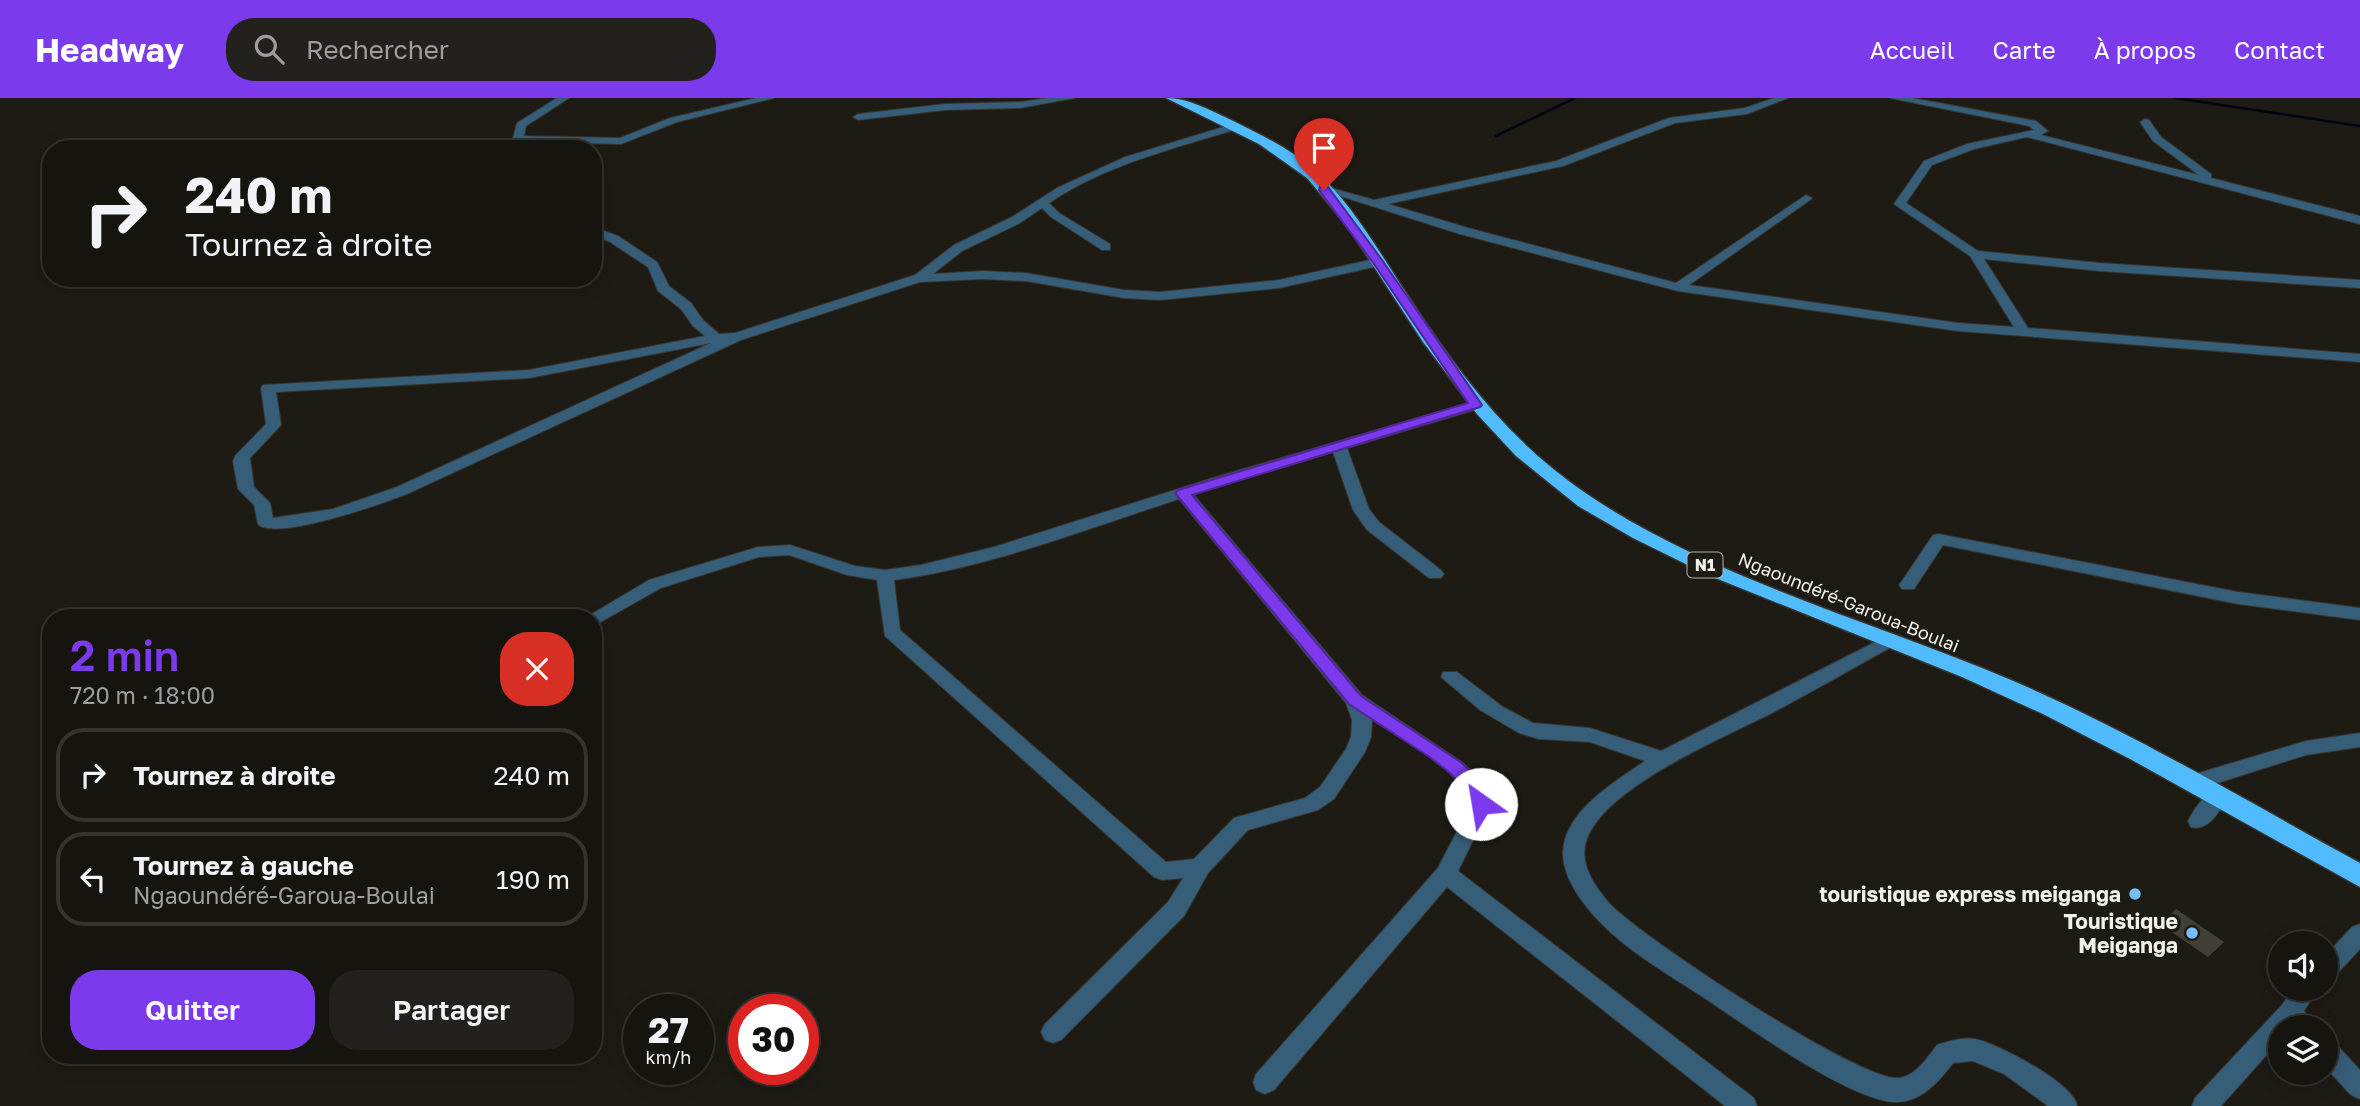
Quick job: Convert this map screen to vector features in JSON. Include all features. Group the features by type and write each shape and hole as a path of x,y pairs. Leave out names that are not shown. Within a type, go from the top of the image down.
{"highway":[{"name":"Ngaoundéré-Garoua-Boulai","path":"1172,98 1233,127 1295,162 1324,190 1378,262 1476,405 1500,432 1570,492 1619,523 1755,588 2007,688 2192,783 2360,876"}],"street":[{"path":"517,140 521,125 564,98"},
{"path":"602,142 621,141 674,120 769,98"},
{"path":"858,117 945,107 1029,105 1070,98"},
{"path":"1374,204 1559,163 1673,120 1747,111 1783,98"},
{"path":"1895,98 2032,123 2043,131 1971,146 1928,163 1900,204 1975,254 2024,331"},
{"path":"2145,122 2157,139 2219,183"},
{"path":"919,278 958,248 1016,220 1061,190 1129,159 1233,127"},
{"path":"2030,135 2360,220"},
{"path":"1324,190 1464,231 1678,287 1958,327 2360,358"},
{"path":"1678,287 1807,198"},
{"path":"1042,202 1050,212 1106,247"},
{"path":"602,235 614,239 653,265 663,288 686,306 698,323 719,341"},
{"path":"1975,254 2100,267 2360,284"},
{"path":"719,341 403,490 369,503 284,523 266,524 262,503 246,489 240,468 243,456 274,425 268,388 530,374 736,337 919,278 983,275 1026,277 1124,294 1160,296 1279,284 1378,262"},
{"path":"602,614 655,584 758,552 790,550 853,571 885,576 921,571 999,551 1476,405"},
{"path":"1339,446 1365,516 1373,526 1435,574"},
{"path":"1183,493 1355,700 1437,753 1463,775 1480,796 1477,813 1446,874 1265,1082"},
{"path":"1908,585 1938,539 2238,598 2360,614"},
{"path":"885,576 891,632 1162,872 1200,867"},
{"path":"1889,641 1769,706 1662,759 1589,815 1574,845 1581,878 1604,912 1618,926 1775,1031 1872,1084 1891,1090 1905,1090 1920,1083 1946,1053 1974,1050 2013,1066 2065,1104"},
{"path":"1450,677 1505,717 1526,728 1540,732 1577,732 1604,738 1662,759"},
{"path":"1053,1032 1176,909 1200,867 1241,824 1311,804 1327,793 1345,768 1361,737 1362,720 1355,700"},
{"path":"2192,783 2306,748 2360,740"},
{"path":"2198,821 2217,797"},
{"path":"1446,874 1745,1106"},
{"path":"2338,957 2360,934"},
{"path":"2204,1106 2268,1047"},
{"path":"2338,1064 2360,1087"}],"building":[{"name":"Touristique Meiganga","path":"2176,909 2224,942 2208,957 2160,924"}],"waterway":[{"path":"1496,136 1575,98"},
{"path":"2175,98 2360,126"}],"place":[{"name":"touristique express meiganga","path":"2135,894"},
{"name":"Touristique Meiganga","path":"2192,933"}],"route":[{"path":"1324,190 1378,262 1476,405 1415,421 1183,493 1355,700 1456,768 1477,789 1481,804"}]}
